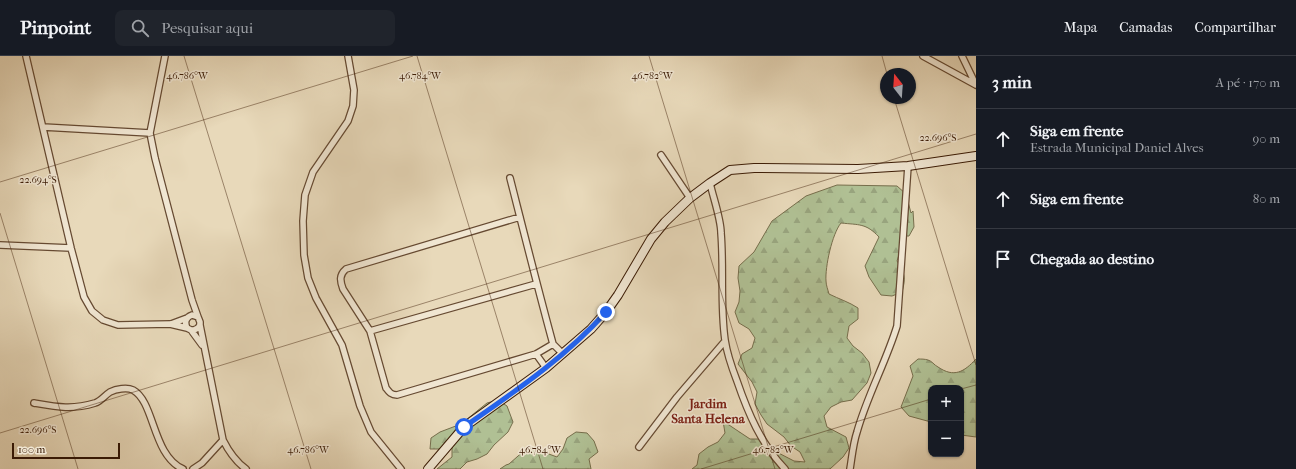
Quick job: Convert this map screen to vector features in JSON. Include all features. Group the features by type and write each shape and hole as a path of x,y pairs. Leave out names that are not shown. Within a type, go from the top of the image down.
{"street":[{"path":"26,56 71,248 84,297 92,311 103,320 118,325 170,324 194,330 200,325"},
{"path":"166,56 150,133 155,158 192,300 200,319 204,347 223,440 229,453 237,463 246,469"},
{"path":"348,56 354,90 353,106 348,121 313,172 305,195 303,221 304,255 308,278 316,298 342,345 360,406 371,432 401,469"},
{"path":"923,56 976,85"},
{"path":"962,56 976,85"},
{"path":"43,127 150,133"},
{"path":"661,155 690,198"},
{"path":"428,469 464,427 546,368 591,329 618,295 651,239 665,222 690,198 730,170 754,168 858,169 908,166 976,156"},
{"path":"850,469 856,434 869,396 891,347 897,326 908,166"},
{"path":"510,178 536,284 553,344 563,354"},
{"path":"710,183 722,232 722,296 725,341 732,369 745,404 760,436 774,458 784,469"},
{"path":"520,217 346,269 342,273 341,282 343,289 370,332 386,388 393,394 536,354 553,344"},
{"path":"0,246 71,248"},
{"path":"370,332 536,284"},
{"path":"192,300 188,317 185,321 204,347"},
{"path":"170,324 192,315 198,317"},
{"path":"639,447 677,397 725,341"},
{"path":"536,354 546,368"},
{"path":"34,403 55,407 78,408 97,402 110,392 118,389 127,388 134,390 146,406 157,436 168,456 178,467 183,469"},
{"path":"193,469 202,463 223,440"}],"green space":[{"path":"837,185 897,186 906,194 911,213 913,211 914,227 909,236 905,236 897,261 904,276 902,292 892,296 881,295 869,277 865,266 879,237 874,232 866,227 841,223 832,242 828,259 826,284 829,294 858,308 858,319 849,326 847,338 869,362 871,373 867,383 852,400 841,402 831,407 824,416 827,427 846,437 849,448 843,457 830,469 692,469 697,465 699,454 718,442 725,433 723,421 750,439 758,439 765,446 794,461 805,462 800,452 791,446 784,437 767,424 755,404 757,392 752,382 738,364 742,354 752,348 755,338 749,329 739,323 735,312 739,302 740,291 738,278 739,266 754,252 772,221 806,196"},
{"path":"918,359 924,359 944,370 954,373 963,370 976,359 976,437 964,435 964,385 928,385 928,421 909,416 901,407 913,376 910,366"},
{"path":"498,400 507,406 513,422 508,432 487,454 467,462 460,469 437,469 452,457 452,446 441,449 430,449 431,438 440,432 461,424 487,403"},
{"path":"576,432 587,433 594,441 598,452 589,459 591,469 500,469 509,464 526,449 537,447 546,453 557,457 563,449 567,438"}],"district":[{"name":"Jardim Santa Helena","path":"708,410"}],"route":[{"path":"464,427 546,368 591,329 606,312"}]}
